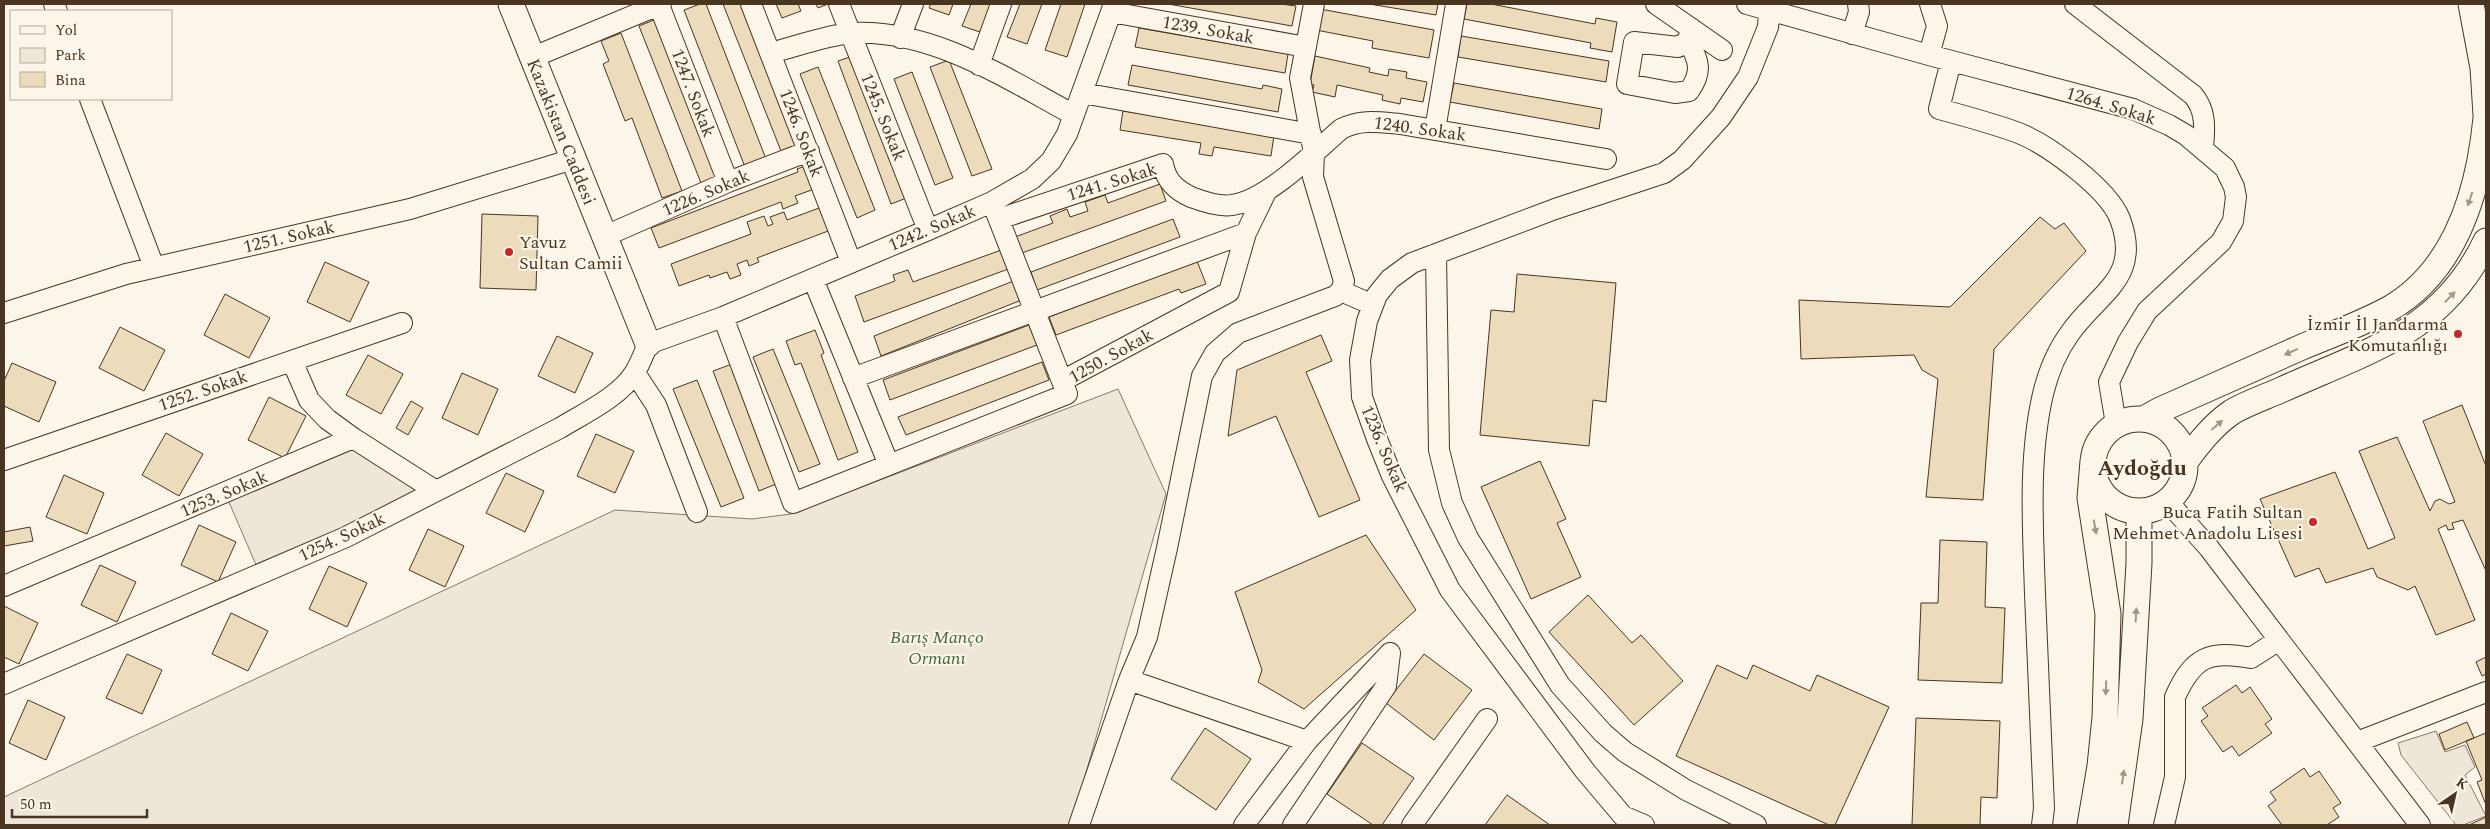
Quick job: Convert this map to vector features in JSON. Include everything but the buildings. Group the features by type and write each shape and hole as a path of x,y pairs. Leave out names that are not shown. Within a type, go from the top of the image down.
{"main road":[{"name":"Kazakistan Caddesi","path":"511,4 531,58 648,344"},
{"path":"2144,419 2160,410 2368,319 2406,297 2441,261 2462,224 2479,169 2486,116 2483,68 2471,4"},
{"path":"2185,462 2204,437 2233,412 2400,337 2417,326 2456,291 2486,241"},
{"path":"2090,825 2100,766 2105,717 2108,614 2090,498 2093,461 2096,446 2104,434 2116,424 2144,419 2160,423 2173,433 2182,446 2185,462 2184,477 2178,490 2168,502 2154,509 2139,511 2124,509 2111,501 2100,490 2094,476 2093,461"},
{"path":"2115,825 2130,719 2139,563 2139,511"}],"street":[{"path":"531,58 660,4"},
{"name":"1247. Sokak","path":"660,4 728,182"},
{"name":"1246. Sokak","path":"751,4 852,262"},
{"name":"1245. Sokak","path":"839,4 928,230"},
{"path":"900,38 913,4"},
{"path":"979,65 1001,4"},
{"path":"1079,825 1129,680 1147,637 1202,376 1215,353 1238,333 1335,296 1341,291 1344,281 1313,177 1312,143 1300,78 1314,4"},
{"path":"1436,130 1456,4"},
{"path":"1656,4 1690,34 1722,50"},
{"name":"1264. Sokak","path":"1747,4 1769,12 2132,109 2169,125 2203,147 2225,168 2232,182 2236,197 2233,221 2221,242 2147,310 2128,342 2109,382 2116,424"},
{"path":"1852,34 1859,12 1858,4"},
{"path":"1929,55 1937,26 1930,4"},
{"path":"2075,4 2193,95 2201,105 2205,129 2203,147"},
{"name":"1239. Sokak","path":"1112,8 1306,47"},
{"name":"1242. Sokak","path":"648,344 723,317 928,230 995,210 1050,161 1068,134 1112,8"},
{"name":"1236. Sokak","path":"1644,825 1620,821 1450,590 1392,476 1362,397 1360,360 1368,321 1377,295 1390,279 1412,263 1555,209 1664,173 1682,160 1721,117 1748,77 1768,27 1769,12"},
{"path":"770,53 850,33 879,34 900,38 926,44 979,65 1074,115"},
{"path":"1951,61 1939,109 2018,132 2062,159 2107,197 2120,218 2126,248 2125,264 2113,284 2070,332 2056,356 2043,393 2036,436 2032,519 2044,808 2042,825"},
{"path":"1082,93 1312,143"},
{"path":"90,100 154,267"},
{"name":"1240. Sokak","path":"1312,143 1353,122 1372,121 1606,159"},
{"name":"1241. Sokak","path":"995,210 1163,164 1165,175 1172,186 1200,200 1231,206 1246,202 1266,192 1312,143"},
{"name":"1226. Sokak","path":"604,237 728,182 809,151"},
{"name":"1251. Sokak","path":"4,313 126,274 410,209 573,159"},
{"name":"1250. Sokak","path":"723,317 793,502 1067,394 1062,381 1229,292 1246,232 1266,192"},
{"path":"995,210 1062,381"},
{"path":"853,378 1246,232"},
{"path":"1436,254 1440,450 1452,504 1468,538 1560,685 1603,733 1625,752 1686,790 1756,825"},
{"path":"813,279 889,465"},
{"path":"1341,291 1373,305"},
{"name":"1252. Sokak","path":"4,460 402,323"},
{"name":"1254. Sokak","path":"4,684 346,537 585,413 624,386 635,373 648,344"},
{"path":"292,361 309,400 327,419 353,438 436,491"},
{"path":"635,373 656,405 697,512"},
{"name":"1253. Sokak","path":"4,586 353,438"},
{"path":"2168,502 2209,548 2420,825"},
{"path":"2164,825 2175,777 2175,696 2180,686 2202,658 2227,654 2251,658 2279,640"},
{"path":"1244,825 1307,741 1390,653 1386,686 1293,825"},
{"path":"1129,680 1307,741"},
{"path":"2357,742 2486,692"},
{"path":"1412,825 1487,719"}],"green space":[{"name":"Barış Manço Ormanı","path":"1118,389 1166,494 1071,825 4,825 4,797 615,510 752,519 791,514"},
{"path":"353,438 436,491 260,574 225,493"},
{"path":"2436,731 2445,752 2465,745 2475,767 2465,775 2486,816 2463,825 2456,825 2401,755 2398,743"}],"place":[{"name":"Yavuz Sultan Camii","path":"509,252"},
{"name":"İzmir İl Jandarma Komutanlığı","path":"2458,334"},
{"name":"Buca Fatih Sultan Mehmet Anadolu Lisesi","path":"2313,522"}],"district":[{"name":"Aydoğdu","path":"2142,468"}]}
